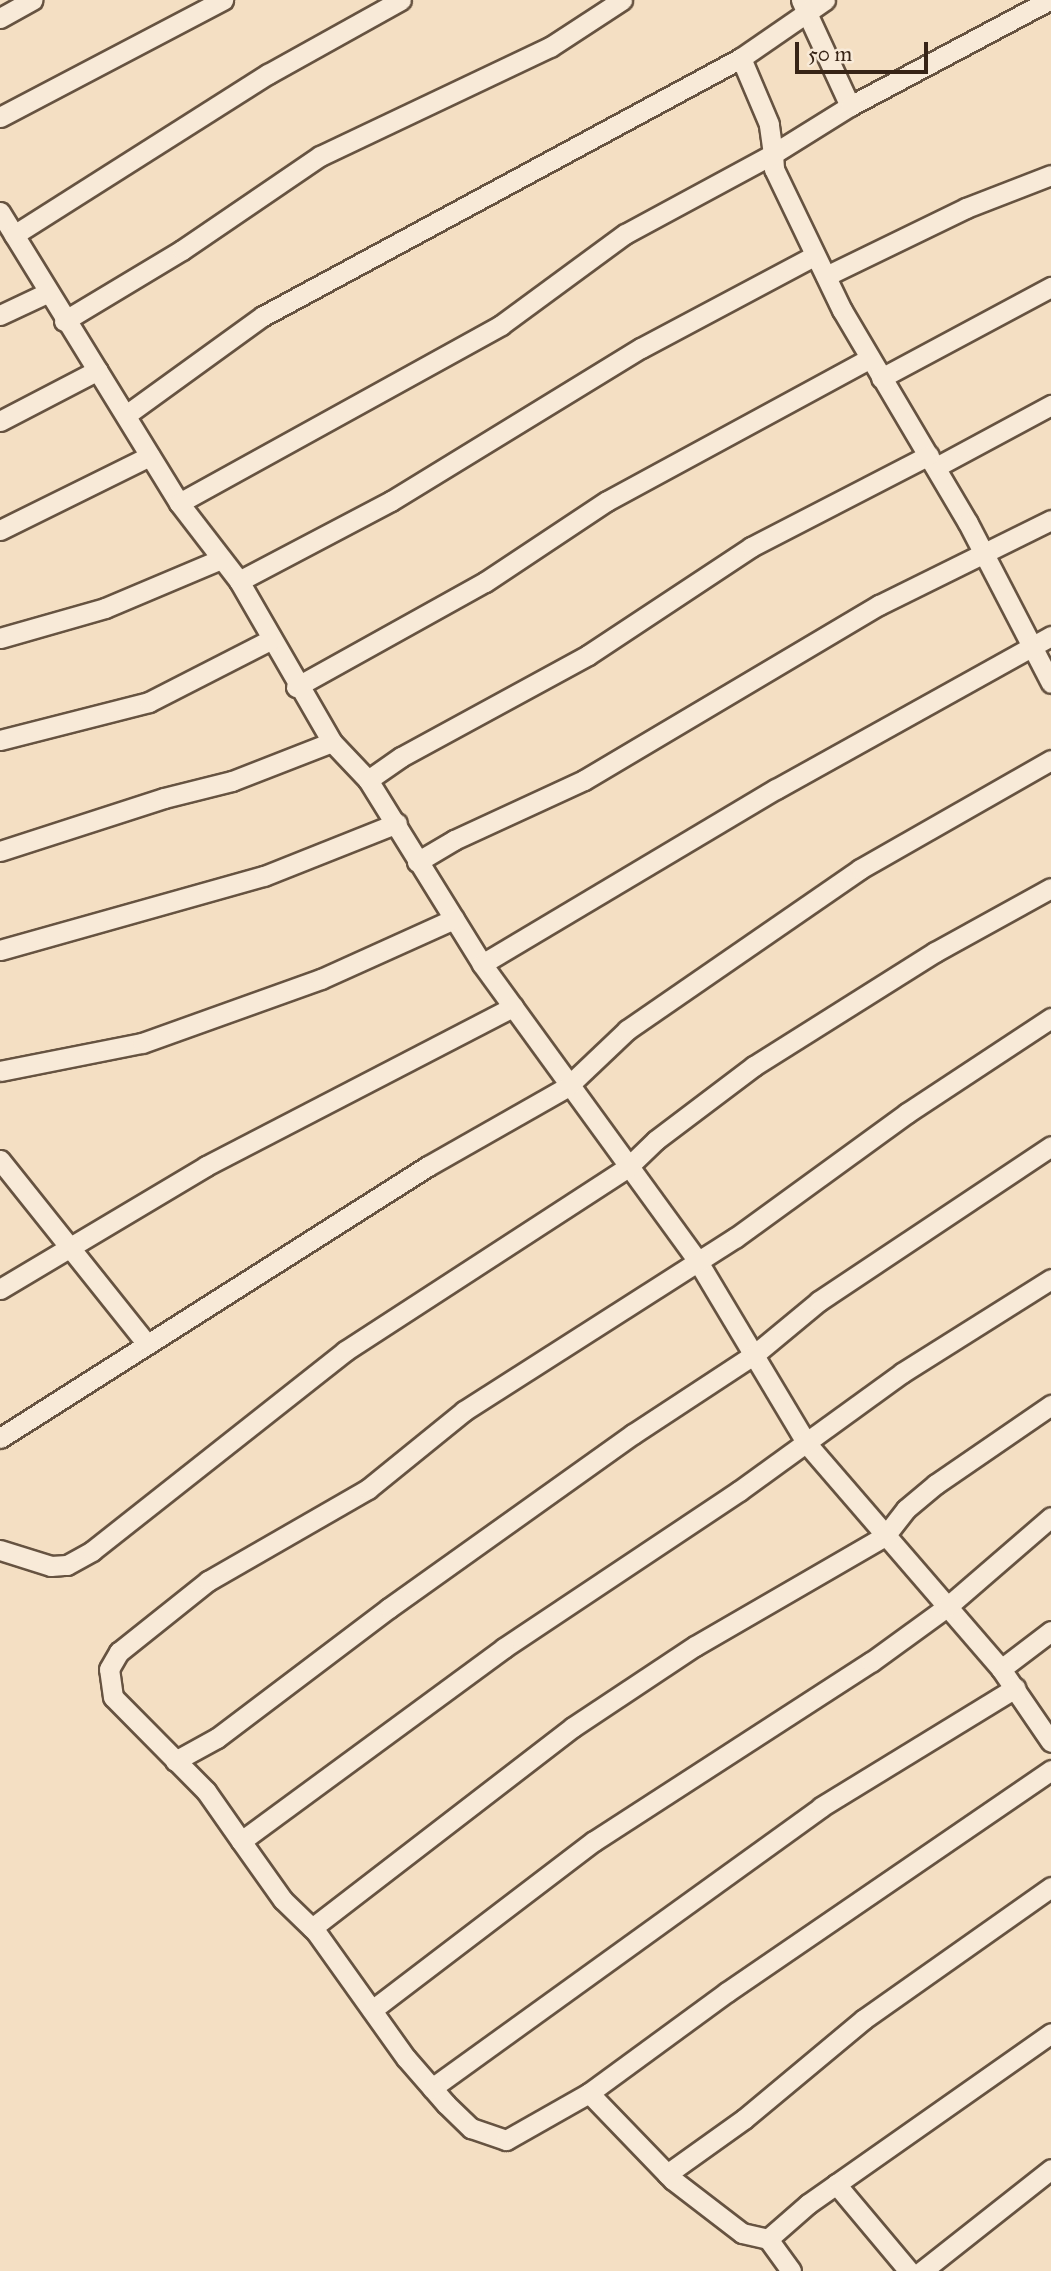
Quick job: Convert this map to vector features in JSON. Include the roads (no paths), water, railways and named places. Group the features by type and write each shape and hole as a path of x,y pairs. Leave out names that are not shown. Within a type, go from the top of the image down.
{"street":[{"path":"0,18 32,0"},
{"path":"0,117 223,0"},
{"path":"14,235 268,74 401,0"},
{"path":"589,0 601,15"},
{"path":"64,321 182,250 320,156 550,47 622,0"},
{"path":"126,415 263,316 311,288 423,234 741,58 804,6 825,0"},
{"path":"179,503 501,325 625,234 773,154 850,106 1048,0"},
{"path":"804,6 850,106"},
{"path":"741,58 769,124 774,169 814,256 881,378 932,461 1051,683"},
{"path":"826,276 966,208 1051,175"},
{"path":"0,212 64,321 99,370 179,503 239,581 296,687 332,742 368,780 482,964 567,1087 697,1260 807,1444 1001,1669 1051,1742"},
{"path":"239,581 391,500 641,348 814,256"},
{"path":"881,378 1051,286"},
{"path":"0,315 47,293"},
{"path":"296,687 485,582 607,501 870,358"},
{"path":"0,421 99,370"},
{"path":"368,780 401,757 588,655 751,547 1051,405"},
{"path":"0,530 150,456"},
{"path":"417,862 454,840 584,780 879,605 984,556 1051,520"},
{"path":"0,638 105,608 221,559"},
{"path":"482,964 841,751 1051,636"},
{"path":"0,740 149,702 272,639"},
{"path":"0,851 164,798 232,781 332,742"},
{"path":"0,1438 416,1173 567,1087 627,1030 860,869 1051,760"},
{"path":"0,950 264,876 397,823"},
{"path":"0,1550 51,1566 67,1565 92,1551 345,1351 627,1168 656,1140 754,1066 935,952 1051,888"},
{"path":"0,1071 142,1043 320,979 454,919"},
{"path":"0,1289 206,1166 513,1007"},
{"path":"1051,1018 907,1113 735,1238 464,1411 368,1489 208,1581 119,1652 109,1670 113,1698 206,1791 284,1900 312,1928 432,2088 471,2128 506,2140 589,2093 727,1992 1051,1770"},
{"path":"176,1761 217,1738 389,1608 633,1434 755,1354 850,1279 1051,1146"},
{"path":"4,1173 70,1248 147,1344"},
{"path":"241,1841 504,1648 807,1444 902,1373 1051,1279"},
{"path":"312,1928 605,1704 885,1536 906,1508 936,1484 1051,1405"},
{"path":"372,2010 594,1840 871,1662 948,1606 1051,1517"},
{"path":"1001,1669 1051,1631"},
{"path":"432,2088 821,1807 1015,1688"},
{"path":"667,2174 744,2119 854,2026 1051,1887"},
{"path":"768,2239 836,2184 1051,2033"},
{"path":"589,2093 667,2174 742,2233 768,2239 791,2271"},
{"path":"922,2271 1051,2169"},
{"path":"836,2184 909,2271"}]}
